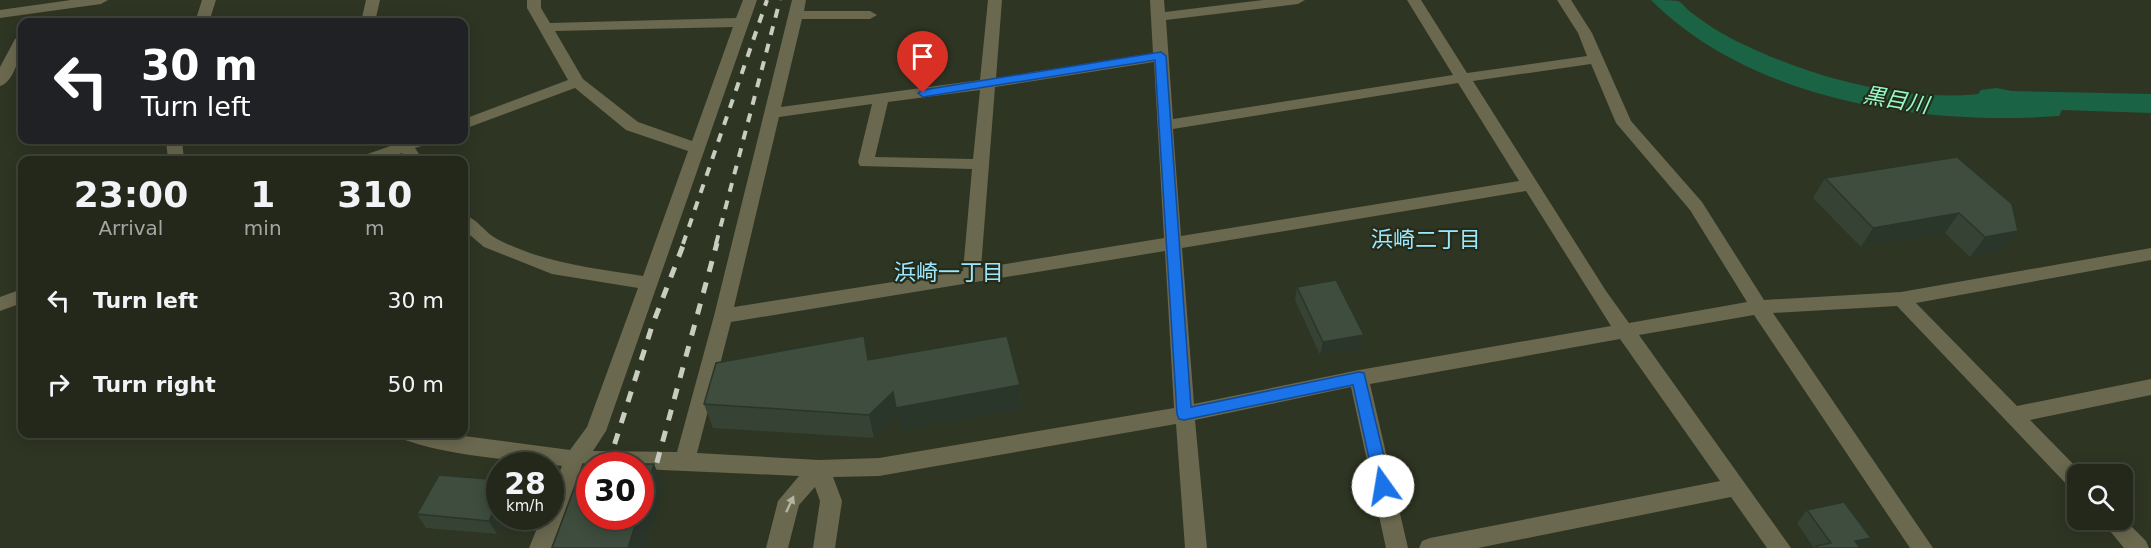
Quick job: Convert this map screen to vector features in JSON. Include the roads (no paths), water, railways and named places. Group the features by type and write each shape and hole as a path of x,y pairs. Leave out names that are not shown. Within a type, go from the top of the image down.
{"street":[{"path":"0,14 43,4 101,0"},
{"path":"203,18 209,0"},
{"path":"369,18 373,0"},
{"path":"534,0 534,8 577,82 632,126 696,148"},
{"path":"540,548 575,459 596,431 750,0"},
{"path":"971,277 995,0"},
{"path":"1196,548 1184,414 1157,9 1298,0"},
{"path":"1414,0 1600,296 1780,548"},
{"path":"1564,0 1585,33 1624,123 1696,206 1759,307 1922,548"},
{"path":"34,18 43,4"},
{"path":"685,461 723,316 797,7 870,15"},
{"path":"546,27 742,22"},
{"path":"0,81 18,47"},
{"path":"770,113 988,84 1161,56"},
{"path":"1165,125 1596,59"},
{"path":"468,123 577,82"},
{"path":"881,99 866,162 980,164"},
{"path":"376,156 402,144"},
{"path":"723,316 1531,185"},
{"path":"468,224 490,243 558,269 648,283"},
{"path":"431,438 575,459 685,461 819,469 879,467 1184,414 1359,378 1759,307 1901,299 2151,254"},
{"path":"0,304 18,297"},
{"path":"1901,299 2067,471"},
{"path":"1359,378 1397,548"},
{"path":"2013,415 2151,387"},
{"path":"777,548 789,501 819,469"},
{"path":"819,469 831,501 824,548"},
{"path":"1430,548 1735,487"},
{"path":"2121,530 2138,548"}],"water":[{"name":"黒目川","path":"1651,0 1678,1 1724,34 1773,58 1860,85 1890,91 1950,96 1978,94 1981,90 1996,88 2012,91 2151,94 2151,113 2062,110 2059,116 2007,118 1952,116 1897,110 1842,100 1789,84 1738,62 1692,34"}],"railway":[{"path":"683,244 767,0"},
{"path":"716,244 780,0"},
{"path":"612,452 652,326 684,243"},
{"path":"654,473 717,243"}],"district":[{"name":"浜崎二丁目","path":"1426,239"},
{"name":"浜崎一丁目","path":"949,272"}]}
